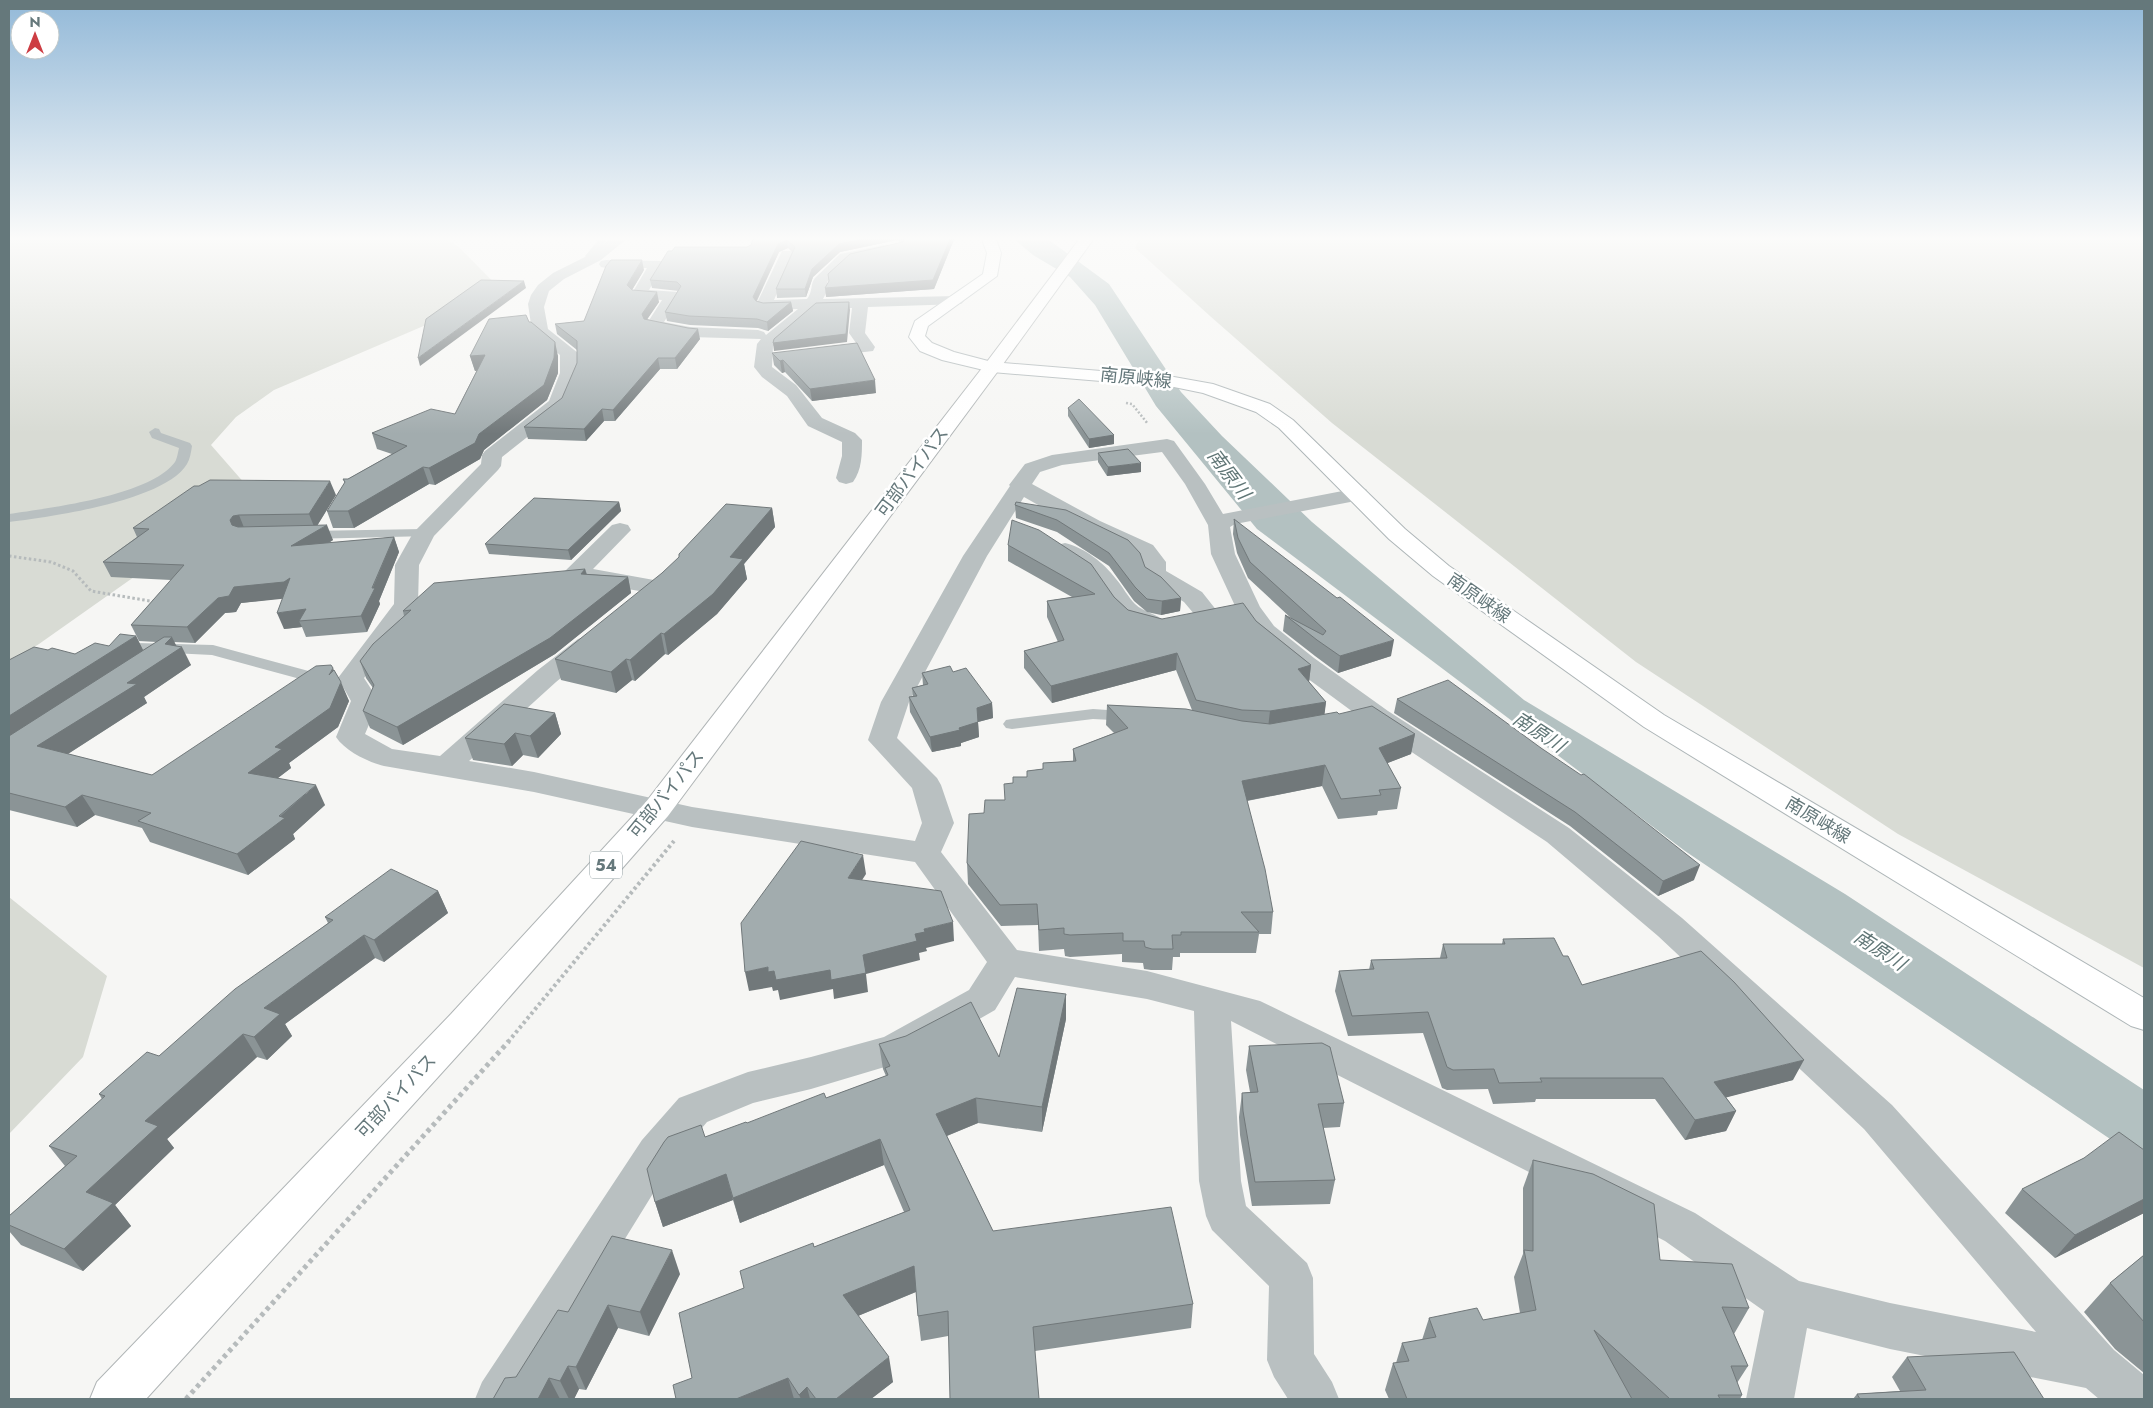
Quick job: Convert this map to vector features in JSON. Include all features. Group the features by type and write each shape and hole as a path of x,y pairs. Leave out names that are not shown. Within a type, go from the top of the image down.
{"main road":[{"name":"南原峡線","path":"953,303 921,324 917,337 926,347 948,356 992,367 1174,382 1207,388 1235,396 1263,408 1286,424 1397,534 1441,571 1654,721 2144,1016"},
{"name":"可部バイパス","path":"114,1399 464,1024 657,809 1040,303"}],"street":[{"path":"537,303 540,331 568,352 569,373 557,404 492,455 491,466 424,533 407,565 406,604 352,678 365,701 350,737 384,757 446,766 692,817 925,853 1006,962 1147,985 1247,1011 1680,1227 1790,1301 1890,1326 2096,1367"},
{"path":"668,303 654,325 690,332 758,335"},
{"path":"765,303 764,305 827,303"},
{"path":"814,303 765,344 762,365 766,372 780,380 794,392 807,414 820,425 836,430 852,440 852,456 846,478"},
{"path":"801,355 867,347 856,326 860,316 860,303"},
{"path":"763,359 782,357"},
{"path":"925,853 938,823 926,785 882,740 894,702 975,556 1019,485 1032,468 1059,459 1167,445 1195,484 1230,521"},
{"path":"1019,485 1092,526 1144,550 1154,562 1154,574 1193,596 1209,616"},
{"path":"1230,521 1358,494"},
{"path":"997,521 1023,530"},
{"path":"1230,521 1223,554 1248,608 1265,632 1305,664 1364,719 1558,835 1670,927 1878,1117 2096,1367 2136,1399"},
{"path":"620,530 575,573 664,581 631,609"},
{"path":"1048,539 1100,573 1124,607 1137,619 1161,625 1248,608"},
{"path":"446,766 547,676 610,626"},
{"path":"498,1399 656,1154 693,1110 748,1088 811,1073 895,1048 982,1000 1006,962"},
{"path":"1212,1002 1220,1181 1227,1216 1291,1278 1291,1360 1315,1399"},
{"path":"1770,1399 1790,1301"}],"lane":[{"path":"9,518 85,505 128,494 161,482 180,467 187,456 186,446 156,435 155,432"},
{"path":"321,534 330,520"},
{"path":"292,535 424,533"},
{"path":"137,648 213,650 314,678 352,678"},
{"path":"145,665 169,649"},
{"path":"1012,724 1093,714 1151,717"}],"path":[{"path":"1123,403 1132,404 1167,445"},
{"path":"9,556 51,562 73,571 91,591 159,603 137,648"},
{"path":"186,1399 493,1060 660,859 692,817"}],"shaded area":[{"path":"9,303 478,303 274,390 236,417 211,445 253,493 39,644 9,663"},
{"path":"1195,303 2144,303 2144,968 1898,834 1636,662 1332,423"},
{"path":"9,897 107,976 83,1057 9,1134"}],"water":[{"name":"南原川","path":"1093,303 1121,303 1181,392 1222,436 1312,522 1524,700 1845,894 2144,1090 2144,1162 1685,851 1257,529 1156,406"}],"building":[{"path":"449,303 494,303 418,358 426,319"},
{"path":"591,303 650,303 642,314 644,319 698,329 675,358 658,358 613,410 602,409 584,429 524,427 562,398 577,363 577,341 555,324 584,321"},
{"path":"671,303 790,303 767,322 757,319 689,316 665,312"},
{"path":"816,303 849,303 846,334 773,343 774,339"},
{"path":"526,315 529,322 555,342 554,358 544,385 479,434 475,443 429,468 423,467 348,511 327,511 345,482 343,479 348,479 407,446 372,433 431,409 455,414 485,355 470,356 489,319"},
{"path":"857,343 875,380 810,389 783,360 780,361 772,353"},
{"path":"1079,399 1114,435 1089,439 1068,408"},
{"path":"1128,449 1141,463 1108,467 1098,453"},
{"path":"210,480 330,481 309,514 239,515 233,516 230,520 232,525 238,527 327,525 291,546 394,537 372,588 375,588 361,616 299,621 306,609 277,613 290,578 284,582 234,587 229,596 218,598 187,627 131,625 184,565 103,562 149,529 133,528 194,486 199,486"},
{"path":"534,498 619,502 568,550 485,544"},
{"path":"1016,502 1066,510 1128,540 1140,553 1145,567 1161,577 1181,598 1162,601 1147,599 1135,587 1109,553 1057,520 1015,505"},
{"path":"726,504 772,508 730,557 743,559 713,594 664,634 661,633 630,660 626,659 611,672 555,659 662,573 679,557 679,554"},
{"path":"1234,519 1337,598 1340,597 1394,640 1340,656 1317,640 1285,615 1323,635 1326,631 1250,562 1238,538"},
{"path":"1012,520 1039,530 1091,564 1114,597 1128,610 1162,619 1243,603 1256,621 1311,665 1298,669 1326,702 1270,711 1242,710 1196,700 1177,653 1051,686 1024,651 1064,640 1047,601 1095,594 1008,545"},
{"path":"585,569 581,574 628,577 550,638 397,727 363,711 374,685 360,661 373,644 411,610 403,611 434,583"},
{"path":"120,634 136,636 9,716 9,660 34,647 48,650 52,648 75,654 95,643 109,646"},
{"path":"164,637 172,637 165,644 182,647 127,683 137,684 37,746 152,775 316,666 331,665 333,668 329,675 334,670 341,682 330,708 275,747 282,749 248,773 316,785 279,816 285,818 237,854 138,821 151,813 82,795 65,807 9,793 9,736"},
{"path":"950,666 953,672 966,668 992,703 977,708 978,722 959,728 960,730 930,737 909,697 917,696 912,688 928,684 922,673"},
{"path":"1448,680 1541,748 1581,775 1584,774 1700,865 1663,881 1575,812 1397,699"},
{"path":"504,704 555,713 530,736 515,733 504,744 465,738"},
{"path":"1107,705 1186,709 1242,721 1270,724 1337,712 1339,714 1372,706 1415,734 1379,748 1401,788 1379,790 1381,795 1341,799 1325,765 1242,781 1265,869 1273,912 1241,912 1259,932 1181,932 1181,935 1172,935 1173,949 1152,949 1145,947 1144,941 1123,941 1123,933 1070,935 1064,934 1064,928 1039,930 1037,904 1000,905 967,863 969,814 984,813 985,800 1005,800 1004,784 1013,783 1013,777 1027,777 1027,771 1043,769 1043,763 1076,761 1073,749 1128,728"},
{"path":"801,841 863,855 848,878 941,891 953,922 924,929 925,932 915,934 917,941 863,955 866,973 831,980 830,970 776,980 774,971 768,972 768,967 745,972 741,923"},
{"path":"391,869 438,891 374,940 364,935 264,1008 280,1014 254,1037 243,1034 145,1121 158,1126 86,1192 113,1203 64,1249 9,1225 9,1216 77,1156 49,1146 105,1096 99,1094 147,1052 159,1056 235,989 333,920 325,917"},
{"path":"1554,938 1563,956 1568,956 1582,985 1701,951 1734,982 1804,1060 1714,1082 1736,1111 1695,1120 1663,1078 1540,1078 1542,1082 1499,1083 1494,1069 1453,1070 1447,1067 1428,1012 1352,1016 1339,971 1374,969 1371,960 1447,958 1443,944 1505,944 1503,939"},
{"path":"1017,988 1066,994 1042,1107 976,1098 936,1114 993,1231 1171,1207 1193,1304 1033,1327 1039,1399 950,1399 948,1311 918,1316 914,1266 843,1295 889,1357 836,1399 816,1399 807,1387 799,1395 788,1378 736,1399 676,1399 673,1385 692,1378 679,1313 744,1288 740,1271 813,1243 814,1247 910,1210 880,1139 733,1198 726,1174 655,1202 647,1169 668,1137 701,1125 705,1137 824,1093 826,1098 888,1075 885,1068 890,1066 879,1044 906,1036 971,1002 999,1057"},
{"path":"1322,1043 1330,1047 1344,1103 1318,1104 1335,1180 1255,1182 1243,1111 1242,1093 1258,1092 1249,1046"},
{"path":"2119,1132 2144,1150 2144,1199 2075,1235 2022,1189 2084,1158"},
{"path":"1533,1160 1593,1174 1654,1204 1660,1260 1732,1264 1749,1308 1722,1307 1748,1366 1731,1366 1742,1395 1718,1395 1720,1399 1670,1399 1594,1330 1632,1399 1407,1399 1393,1363 1409,1361 1402,1343 1436,1337 1429,1318 1477,1308 1483,1320 1536,1310 1524,1250 1533,1251"},
{"path":"612,1236 672,1250 640,1312 608,1305 576,1367 568,1366 560,1381 549,1378 538,1399 493,1399 505,1378 516,1377 558,1310 568,1312"},
{"path":"2144,1255 2144,1322 2110,1283"},
{"path":"2014,1352 2044,1399 1860,1399 1857,1394 1926,1390 1907,1357"}]}
